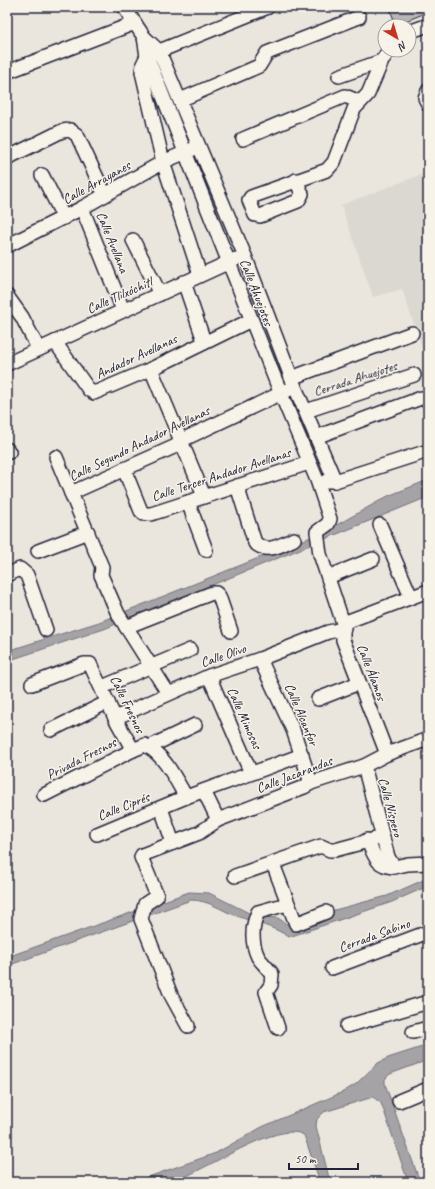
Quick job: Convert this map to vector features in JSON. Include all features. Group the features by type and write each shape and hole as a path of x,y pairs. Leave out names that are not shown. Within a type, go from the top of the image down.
{"street":[{"name":"Calle Ahuejotes","path":"124,7 144,37 159,51 245,256 293,382 335,481"},
{"path":"200,275 163,162 142,72 142,64 147,56 268,7"},
{"path":"180,100 259,66 267,53 359,17"},
{"path":"7,72 134,23"},
{"path":"417,29 428,25"},
{"name":"Calle Ahuejotes","path":"144,37 147,56 251,320 317,480 330,519 328,524 317,532 320,554"},
{"path":"339,76 379,58"},
{"path":"296,180 327,170 334,162 354,109 368,94 385,58"},
{"path":"428,91 425,98 428,104"},
{"path":"243,139 345,96 360,102"},
{"path":"7,158 62,131 70,130 77,135 105,195"},
{"name":"Calle Arrayanes","path":"7,246 64,218 163,162 186,153 199,144"},
{"path":"42,175 64,218"},
{"name":"Calle Avellana","path":"82,208 123,310"},
{"path":"133,240 160,294"},
{"name":"Calle Tlilxóchitl","path":"7,364 38,348 55,342 228,262 245,256"},
{"path":"184,282 204,341"},
{"path":"7,296 22,317 38,348"},
{"name":"Andador Avellanas","path":"55,342 89,390 94,393 150,369 204,341 251,320"},
{"name":"Calle Segundo Andador Avellanas","path":"168,693 153,666 123,622 101,575 102,567 71,493 176,446 180,441 281,394 293,382 412,333"},
{"path":"150,369 204,496"},
{"name":"Cerrada Ahuejotes","path":"306,411 414,375"},
{"path":"316,437 421,398"},
{"path":"317,480 335,481 428,451"},
{"path":"56,457 71,493"},
{"name":"Calle Tercer Andador Avellanas","path":"124,469 141,511 144,514 151,514 309,462"},
{"path":"237,486 255,544 260,548 269,550 294,539"},
{"path":"188,502 206,550"},
{"path":"380,525 421,594"},
{"path":"38,551 88,532"},
{"name":"Calle Álamos","path":"320,554 344,626 343,640 387,754"},
{"path":"328,577 373,559"},
{"path":"7,575 20,569 27,575 46,630"},
{"path":"123,622 216,593 219,596 231,631"},
{"name":"Calle Olivo","path":"115,718 168,693 209,676 260,659 421,594"},
{"path":"102,688 190,650"},
{"name":"Calle Alcanfor","path":"260,659 302,755 311,782"},
{"name":"Calle Fresnos","path":"32,684 84,664 90,664 115,718 133,750 145,745 149,747 162,760 186,797"},
{"name":"Calle Mimosas","path":"209,676 251,773"},
{"path":"318,699 360,683"},
{"path":"51,730 108,702"},
{"path":"149,747 195,725"},
{"name":"Calle Jacarandas","path":"173,843 199,833 218,820 304,787 311,782 364,766 387,754 428,740"},
{"name":"Privada Fresnos","path":"44,795 133,750"},
{"name":"Calle Mimosas","path":"204,791 302,755"},
{"name":"Calle Níspero","path":"364,766 391,862"},
{"path":"204,791 218,820"},
{"name":"Calle Ciprés","path":"96,834 204,791"},
{"name":"Calle Ciprés","path":"161,808 173,843"},
{"path":"234,876 273,864 321,846 334,850 367,840 383,837"},
{"path":"367,840 378,862 383,867 391,862 408,864 428,863"},
{"path":"173,843 147,852 141,857 157,892 157,896 145,904 141,919 171,995 188,1026"},
{"path":"273,864 287,904 296,924 326,912"},
{"path":"278,1028 266,992 271,985 272,974 258,956 252,924 258,912 287,904"},
{"name":"Cerrada Sabino","path":"332,968 428,932"},
{"path":"347,1026 428,1002"},
{"path":"413,1032 428,1028"},
{"path":"399,1101 428,1088"}],"shaded area":[{"path":"428,172 428,366 402,289 373,297 341,205"},
{"path":"428,480 428,497 104,629 7,661 7,651 99,622 326,531 388,496"},
{"path":"428,878 428,886 392,902 289,937 270,927 231,914 210,904 198,900 191,900 7,966 7,957 189,892 209,893 255,916 278,918 291,927 331,911 387,896"},
{"path":"428,1045 428,1060 390,1074 385,1079 385,1084 420,1182 408,1182 381,1103 373,1097 324,1112 317,1119 316,1126 330,1182 320,1182 304,1135 292,1132 277,1134 259,1140 174,1181 160,1183 134,1182 216,1153 262,1127 343,1092 356,1084 378,1063 388,1058"}],"building":[{"path":"389,7 428,7 428,12 413,18 393,18"}]}
